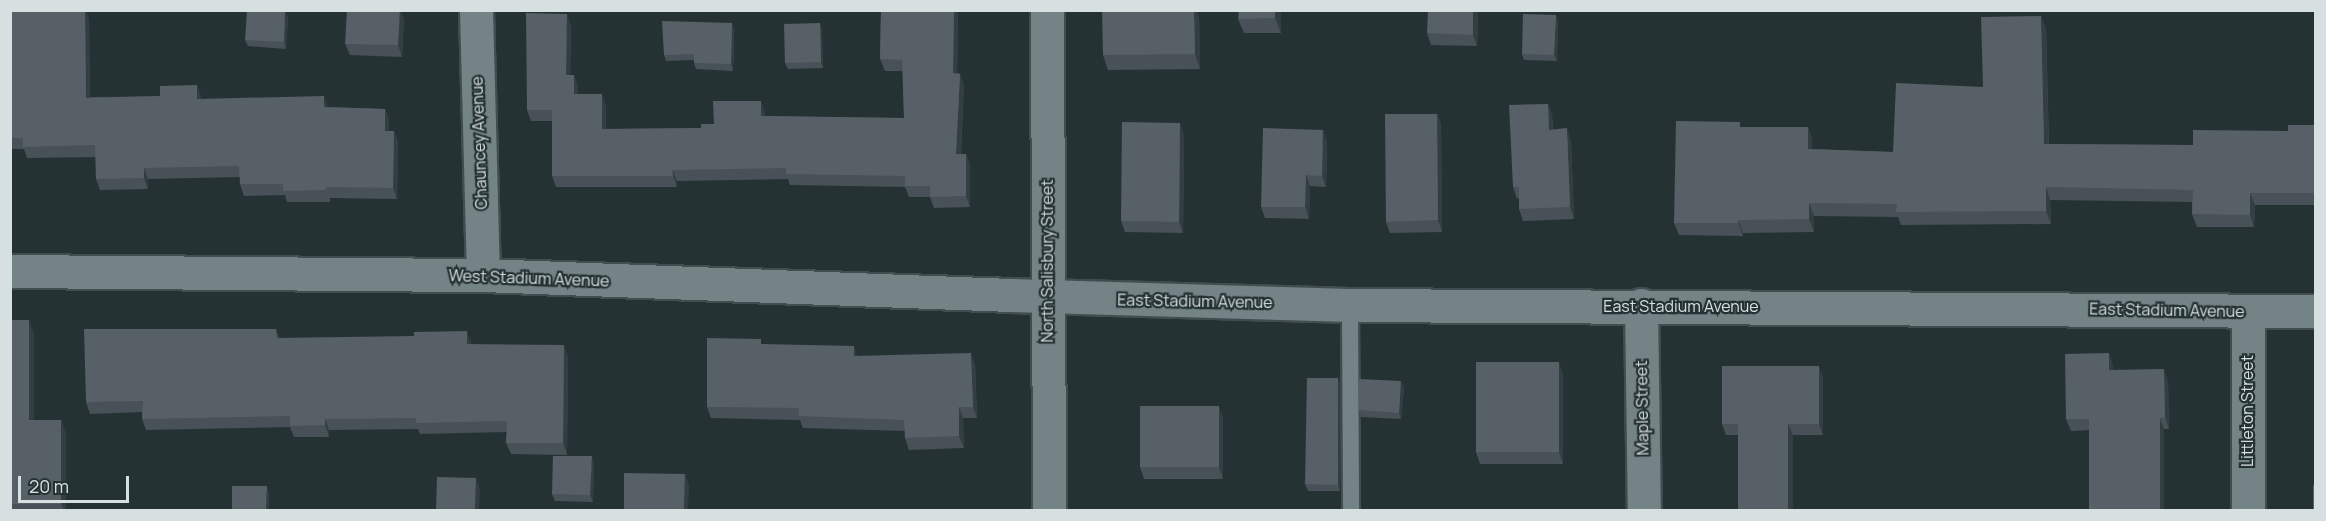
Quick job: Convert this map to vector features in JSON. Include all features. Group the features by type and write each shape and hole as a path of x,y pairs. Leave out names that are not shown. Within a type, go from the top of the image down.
{"street":[{"name":"Chauncey Avenue","path":"476,10 483,275"},
{"name":"North Salisbury Street","path":"1047,10 1049,510"},
{"name":"West Stadium Avenue","path":"10,271 483,275 1047,297"},
{"name":"East Stadium Avenue","path":"1047,297 1350,305 1641,305 2316,311"},
{"name":"Maple Street","path":"1641,305 1644,510"},
{"name":"Littleton Street","path":"2248,311 2248,510"}],"lane":[{"path":"1350,305 1351,510"}],"building":[{"path":"10,10 85,10 86,98 160,96 160,86 197,85 197,99 324,96 324,107 385,109 385,131 394,131 393,188 326,187 326,190 283,191 283,184 240,184 239,166 144,168 144,178 96,179 95,145 23,147 23,138 10,138"},
{"path":"247,10 285,10 284,42 245,40"},
{"path":"347,10 400,10 398,45 345,44"},
{"path":"881,10 954,10 953,73 960,74 956,154 966,154 966,196 930,197 930,186 905,186 905,176 786,174 786,168 672,170 673,176 552,176 552,110 527,110 526,13 567,14 566,75 574,75 574,94 602,94 602,129 701,128 701,124 714,124 713,101 761,101 761,116 904,118 902,60 880,59"},
{"path":"1102,10 1194,10 1195,54 1103,55"},
{"path":"1239,10 1275,10 1275,18 1238,19"},
{"path":"1428,10 1473,10 1473,35 1427,33"},
{"path":"1523,14 1556,15 1554,55 1522,54"},
{"path":"2041,16 2044,144 2193,145 2193,130 2288,131 2288,125 2316,125 2316,193 2250,193 2250,215 2192,214 2193,190 2046,187 2046,211 1896,212 1897,204 1809,203 1809,219 1738,220 1738,223 1674,223 1676,121 1740,122 1740,127 1808,127 1808,149 1893,152 1896,83 1983,87 1981,17"},
{"path":"662,21 732,23 731,64 694,63 694,54 664,55"},
{"path":"820,23 821,62 785,63 784,24"},
{"path":"1548,104 1549,130 1567,128 1570,207 1519,209 1519,187 1513,187 1509,105"},
{"path":"1385,114 1437,114 1438,220 1386,222"},
{"path":"1122,122 1180,123 1179,222 1121,221"},
{"path":"1263,128 1323,130 1322,176 1306,175 1305,207 1261,207"},
{"path":"10,320 29,320 29,420 61,420 61,504 10,504"},
{"path":"84,329 276,329 276,338 414,336 414,332 467,331 467,344 564,345 563,443 506,443 507,421 416,423 416,418 325,419 325,425 290,426 290,416 142,419 143,401 86,402"},
{"path":"707,338 761,339 761,344 854,346 854,356 971,353 973,407 959,407 959,436 905,438 904,420 799,416 799,408 707,407"},
{"path":"2109,353 2109,370 2164,369 2165,417 2160,418 2160,510 2089,510 2089,419 2066,419 2065,354"},
{"path":"1476,362 1559,362 1559,452 1476,452"},
{"path":"1722,366 1819,366 1819,424 1788,424 1788,510 1738,510 1738,424 1722,424"},
{"path":"1307,378 1338,378 1338,485 1305,484"},
{"path":"1359,379 1401,381 1399,413 1359,410"},
{"path":"1140,406 1219,406 1219,467 1140,467"},
{"path":"553,456 592,456 590,495 552,494"},
{"path":"624,473 685,474 684,510 624,510"},
{"path":"437,477 476,478 475,510 436,510"},
{"path":"2313,485 2316,485 2316,510 2313,510"},
{"path":"232,486 267,486 266,510 232,510"}]}
